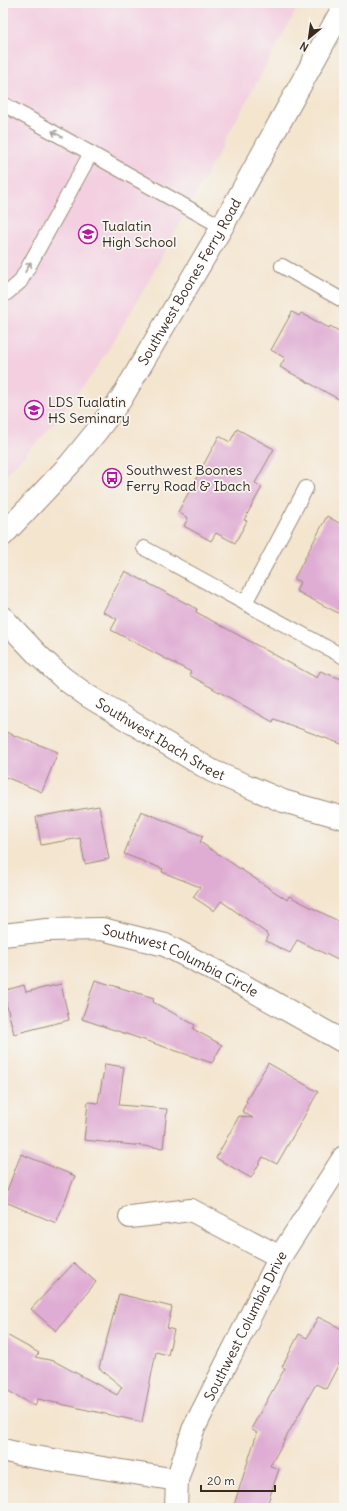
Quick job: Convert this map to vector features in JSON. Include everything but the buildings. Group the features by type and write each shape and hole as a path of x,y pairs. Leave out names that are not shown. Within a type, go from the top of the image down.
{"street":[{"name":"Southwest Boones Ferry Road","path":"3,535 70,464 121,399 222,228 344,6"},
{"name":"Southwest Ibach Street","path":"3,618 39,656 63,678 88,696 212,771 283,801 344,818"},
{"name":"Southwest Columbia Circle","path":"3,935 48,930 102,929 165,945 242,984 344,1042"},
{"name":"Southwest Columbia Drive","path":"176,1508 177,1480 193,1430 280,1257 344,1156"},
{"path":"130,1217 191,1210 280,1257"},
{"path":"3,1450 23,1455 177,1480"}],"lane":[{"path":"3,104 91,152 222,228"},
{"path":"3,295 20,282 91,152"},
{"path":"282,266 344,301"},
{"path":"245,603 306,488"},
{"path":"144,548 344,658"}],"shaded area":[{"name":"Tualatin High School","path":"3,3 300,3 143,291 98,367 53,425 3,477"}],"place":[{"name":"Tualatin High School","path":"88,234"},
{"name":"LDS Tualatin HS Seminary","path":"34,410"},
{"name":"Southwest Boones Ferry Road & Ibach","path":"112,478"}]}
